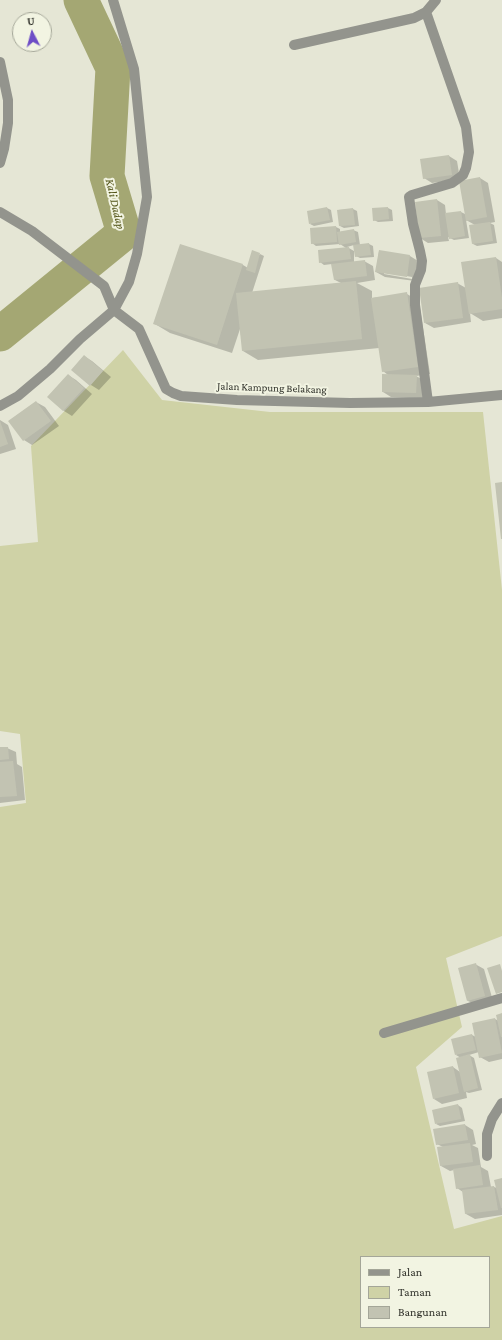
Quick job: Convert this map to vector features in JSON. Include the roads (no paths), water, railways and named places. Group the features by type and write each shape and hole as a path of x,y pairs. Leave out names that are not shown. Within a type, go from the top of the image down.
{"street":[{"path":"0,406 18,396 50,369 80,339 114,310 129,282 137,254 147,197 134,69 113,0"},
{"path":"294,45 414,18 426,12 436,0"},
{"path":"426,12 466,128 469,152 463,175 452,182 412,194 409,197 413,224 422,261 421,270 415,285 415,305 428,402"},
{"path":"0,62 8,100 8,123 0,163"},
{"name":"Jalan Kampung Belakang","path":"0,212 32,231 104,286 114,310 138,329 166,389 181,396 237,400 428,402 502,395"},
{"path":"384,1033 502,998"},
{"path":"487,1156 487,1134 492,1119 502,1102"}],"waterway":[{"name":"Kali Dadap","path":"0,334 124,233 107,176 113,68 81,0"}]}
